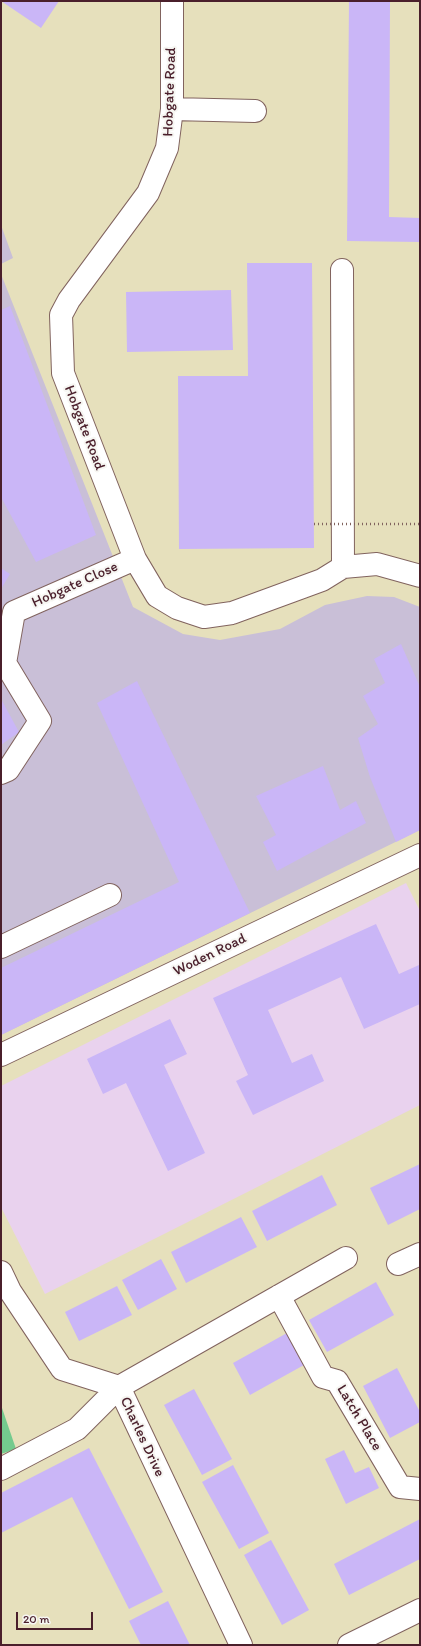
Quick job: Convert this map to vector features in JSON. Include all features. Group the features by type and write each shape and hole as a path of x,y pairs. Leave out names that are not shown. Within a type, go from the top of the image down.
{"street":[{"name":"Hobgate Road","path":"172,1 172,109 167,148 148,193 69,300 61,315 62,373 135,559 157,596 177,608 204,617 232,613 322,580 342,567 377,564 401,569 420,576"},
{"path":"172,109 256,111"},
{"path":"342,270 342,567"},
{"name":"Hobgate Close","path":"1,773 8,770 40,721 5,663 14,612 135,559"},
{"name":"Woden Road","path":"1,1055 420,855"},
{"path":"1,947 110,896"},
{"path":"398,1264 420,1254"},
{"path":"1,1469 77,1430 119,1387 346,1258"},
{"name":"Charles Drive","path":"1,1272 10,1291 62,1369 119,1387 241,1645"},
{"name":"Latch Place","path":"280,1296 323,1377 337,1381 400,1487 420,1489"},
{"path":"349,1645 420,1610"}],"path":[{"path":"314,524 420,524"}],"shaded area":[{"path":"1,225 13,258 1,264"},
{"path":"1,274 133,607 183,634 220,640 280,629 325,605 367,596 394,597 420,607 420,830 1,1035"},
{"path":"406,883 420,911 420,1105 45,1294 1,1207 1,1086"}],"green space":[{"path":"1,1405 16,1449 1,1454"}],"building":[{"path":"1,1 59,1 41,28"},
{"path":"349,1 390,1 389,217 420,218 420,242 347,241"},
{"path":"247,263 312,263 314,548 179,549 178,376 248,376"},
{"path":"231,290 233,350 127,352 126,292"},
{"path":"10,306 96,535 36,562 1,497 1,310"},
{"path":"1,568 10,574 1,589"},
{"path":"401,644 420,687 420,830 396,842 370,777 358,738 378,724 363,696 385,683 374,659"},
{"path":"137,681 250,913 1,1035 1,968 179,882 97,703"},
{"path":"1,699 19,732 1,745"},
{"path":"323,766 340,810 356,801 366,823 277,871 263,842 276,835 256,796"},
{"path":"376,924 399,974 419,965 420,1004 364,1029 341,977 268,1010 292,1063 312,1054 324,1081 253,1115 236,1081 248,1075 213,998"},
{"path":"170,1019 187,1054 164,1065 205,1153 168,1171 126,1083 103,1094 87,1059"},
{"path":"420,1164 420,1209 388,1225 370,1188"},
{"path":"322,1175 337,1205 267,1241 252,1211"},
{"path":"241,1217 257,1247 186,1283 171,1252"},
{"path":"161,1259 177,1289 138,1310 122,1280"},
{"path":"376,1282 394,1315 327,1352 309,1320"},
{"path":"117,1286 132,1315 79,1341 65,1312"},
{"path":"287,1333 304,1365 250,1395 233,1363"},
{"path":"397,1368 420,1412 420,1422 390,1438 363,1386"},
{"path":"194,1389 232,1459 202,1475 164,1405"},
{"path":"89,1448 163,1592 129,1609 72,1497 1,1533 1,1493"},
{"path":"344,1450 355,1473 369,1467 379,1488 346,1504 325,1459"},
{"path":"233,1465 269,1533 239,1549 202,1482"},
{"path":"420,1519 420,1559 349,1595 334,1564"},
{"path":"271,1540 309,1610 282,1625 244,1555"},
{"path":"168,1601 190,1645 141,1645 129,1621"}]}
